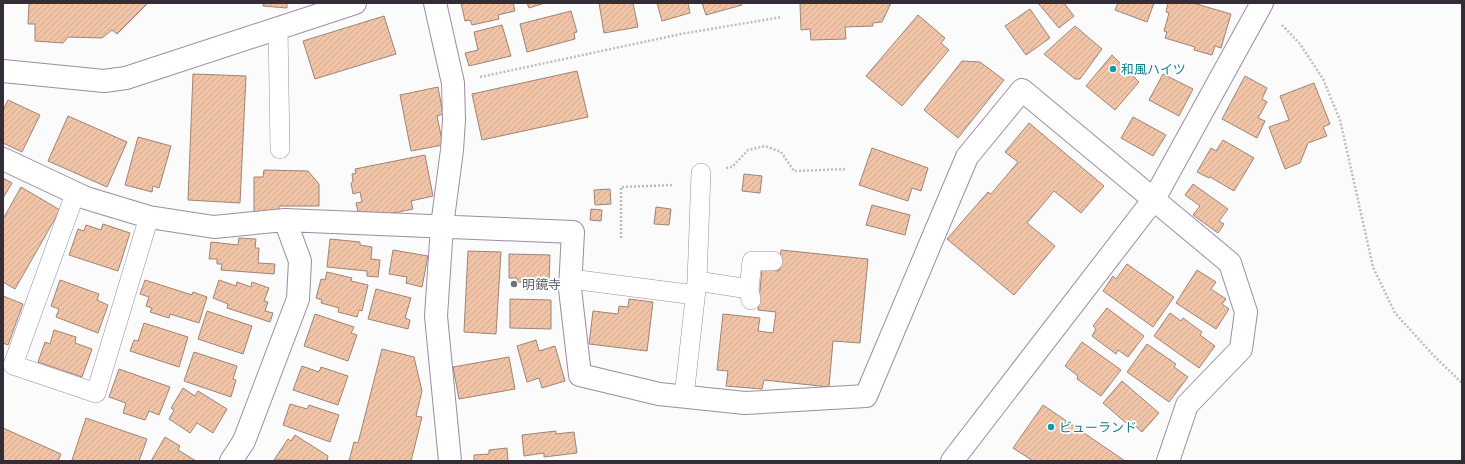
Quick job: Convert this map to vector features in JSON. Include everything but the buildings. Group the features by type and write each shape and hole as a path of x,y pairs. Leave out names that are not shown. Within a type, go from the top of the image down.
{"street":[{"path":"3,71 104,81 126,78 278,28 326,8 355,3"},
{"path":"435,3 453,83 454,120 452,150 442,226 436,316 450,461"},
{"path":"952,461 1154,199 1262,4"},
{"path":"3,159 75,194 149,217 214,227 285,220 573,232 570,289 580,375 658,394 745,403 866,396 967,158 1022,90 1230,264 1246,312 1241,349 1187,405 1168,461"},
{"path":"231,461 244,441 298,299 300,261 285,220"}],"lane":[{"path":"278,28 280,149"},
{"path":"684,397 696,288 701,173"},
{"path":"75,194 13,365 96,393 149,217"},
{"path":"571,279 696,288 750,294 752,260 773,261"}],"path":[{"path":"1262,4 1300,44 1323,80 1340,120 1373,267 1395,313 1435,357 1462,383"},
{"path":"453,83 681,34 782,17"}],"place":[{"name":"和風ハイツ","path":"1113,69"},
{"name":"明鏡寺","path":"514,284"},
{"name":"ビューランド","path":"1051,427"}]}
